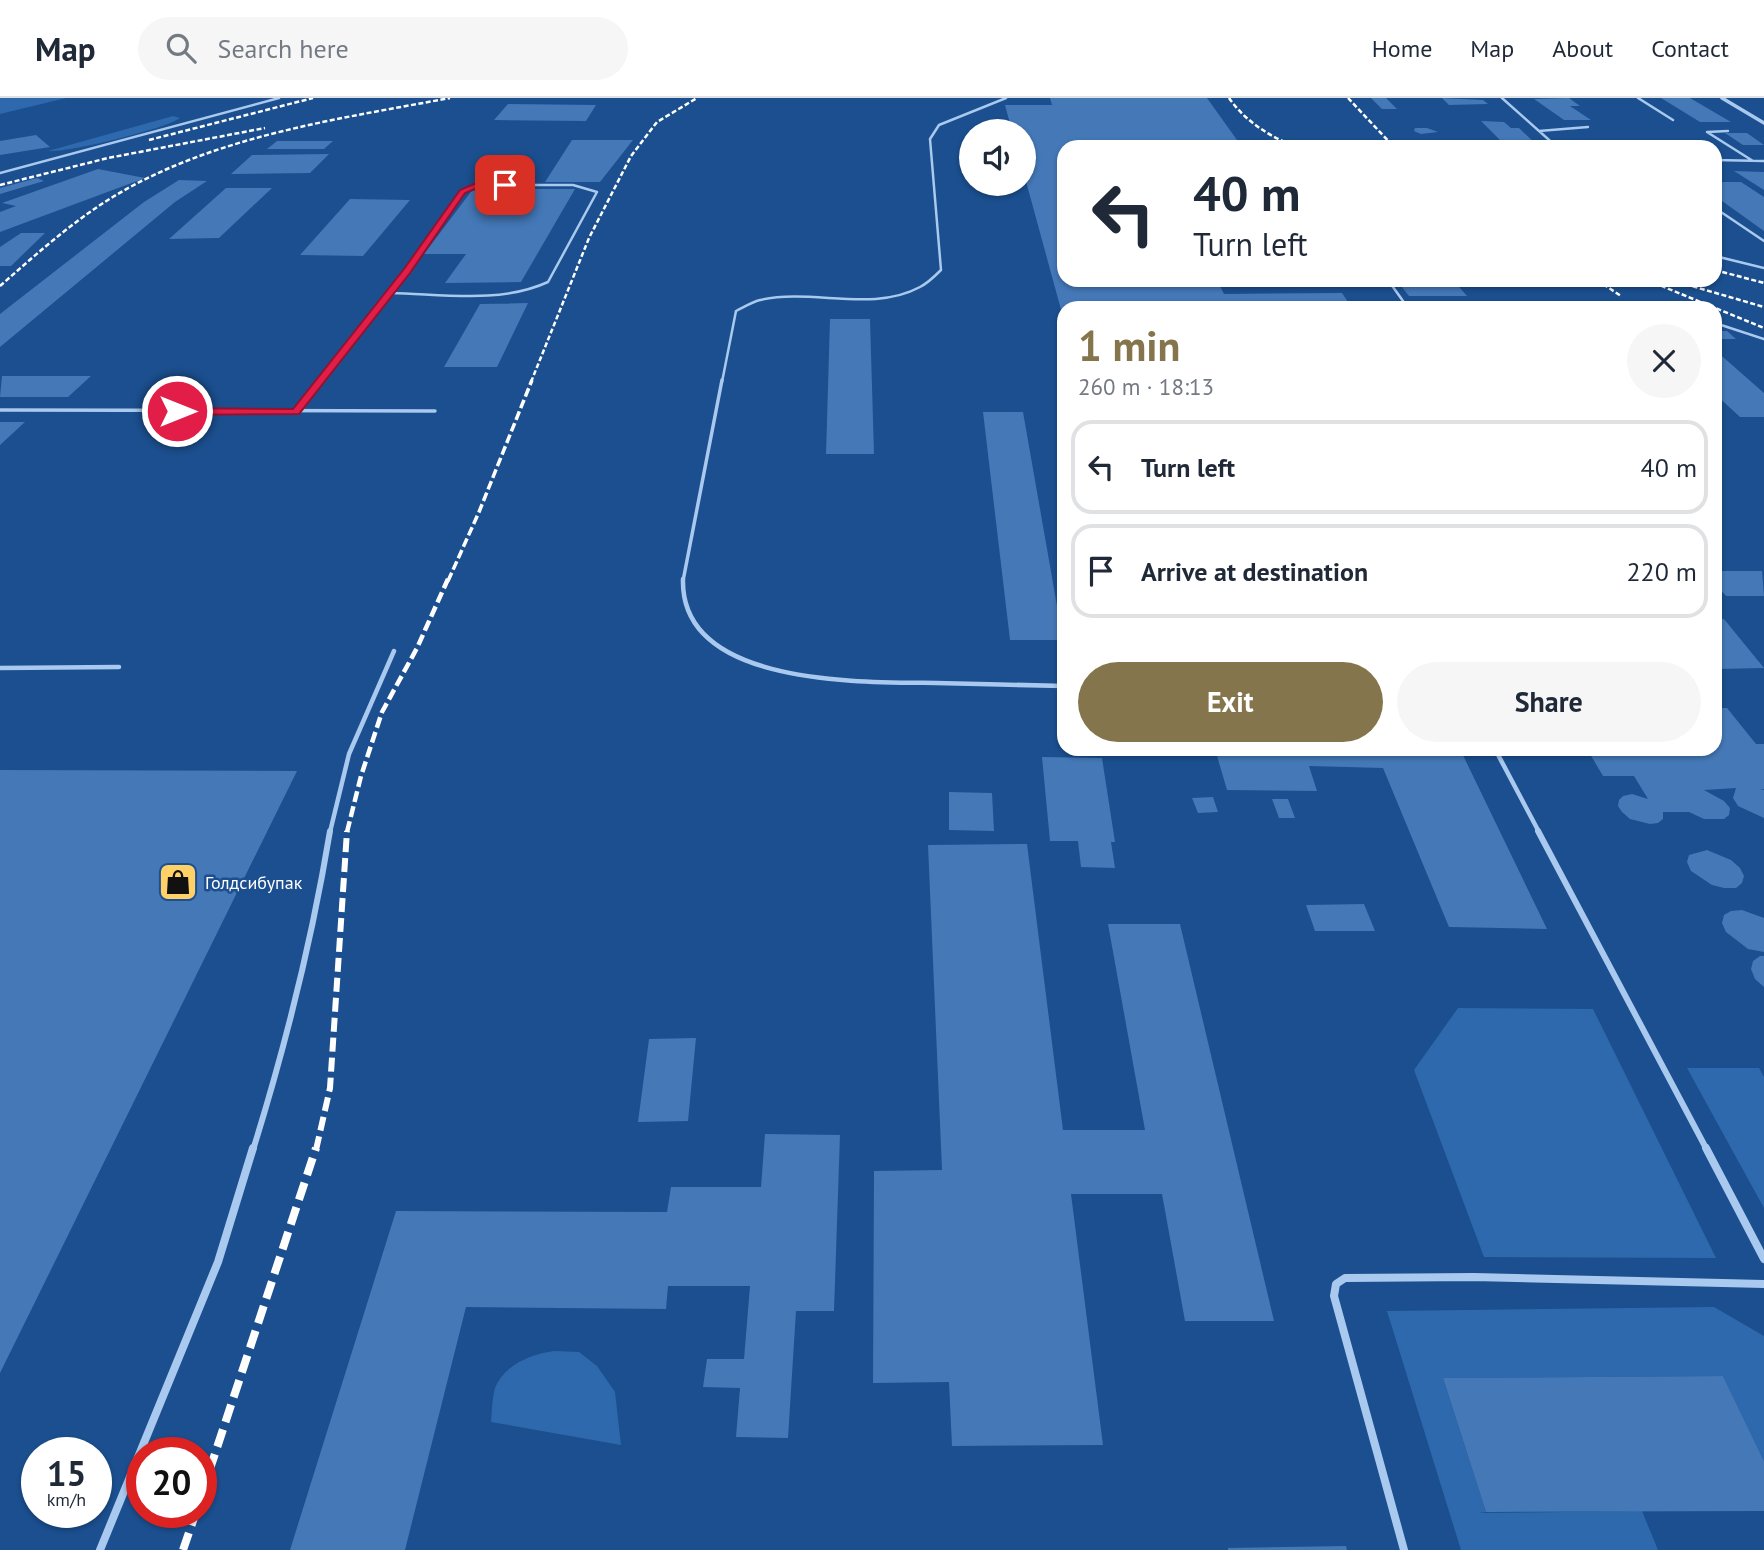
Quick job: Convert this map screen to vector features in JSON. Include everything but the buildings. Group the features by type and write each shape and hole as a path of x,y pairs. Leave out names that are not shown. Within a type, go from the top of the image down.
{"street":[{"path":"1722,98 1764,123"}],"lane":[{"path":"0,173 279,98"},
{"path":"1006,98 951,118 933,131 930,139 941,270 932,281 894,295 771,298 748,303 736,311 683,580 684,601 692,618 706,635 752,664 781,673 826,680 1057,686"},
{"path":"1502,98 1549,140"},
{"path":"1638,98 1673,120"},
{"path":"1539,131 1588,127"},
{"path":"1720,140 1707,132 1728,131"},
{"path":"1722,141 1753,160"},
{"path":"1722,160 1764,161"},
{"path":"296,412 391,293 467,189 483,185 573,186 597,192 548,282 540,287 508,294 391,293"},
{"path":"1722,213 1764,241"},
{"path":"1722,258 1764,268"},
{"path":"1722,325 1764,339"},
{"path":"0,410 435,411"},
{"path":"100,1550 218,1262 276,1076 316,924 332,821 349,754 394,651"},
{"path":"0,668 119,667"},
{"path":"1499,756 1764,1259"},
{"path":"1404,1550 1334,1296 1336,1284 1345,1278 1461,1277 1764,1284"}],"shaded area":[{"path":"0,98 66,98 0,114"},
{"path":"173,116 180,118 137,134 75,148 48,151"},
{"path":"1458,1008 1593,1009 1716,1258 1484,1257 1414,1070"},
{"path":"1687,1068 1759,1068 1764,1077 1764,1208"},
{"path":"1714,1307 1764,1336 1764,1461 1723,1376 1443,1378 1486,1512 1478,1513 1642,1511 1658,1550 1461,1550 1387,1311"},
{"path":"554,1351 579,1352 597,1366 615,1392 621,1445 491,1422 495,1388 505,1373 519,1362"}],"railway":[{"path":"149,140 313,98"},
{"path":"0,286 63,232 96,208 169,168 208,153 287,130 450,98"},
{"path":"531,382 589,238 631,156 657,122 697,98"},
{"path":"1229,98 1259,127 1281,140"},
{"path":"1348,98 1387,140"},
{"path":"0,185 108,158 265,128"},
{"path":"1722,272 1764,283"},
{"path":"1608,287 1621,296"},
{"path":"1664,287 1698,301"},
{"path":"1695,287 1764,307"},
{"path":"1722,311 1764,328"},
{"path":"448,581 532,380"},
{"path":"347,832 361,776 382,712 417,648 448,579"},
{"path":"316,1150 330,1088 347,831"},
{"path":"217,1448 316,1148"},
{"path":"183,1550 191,1528"}],"place":[{"name":"Голдcибупак","path":"178,882"}],"route":[{"path":"177,411 296,412 407,271 462,192 474,186 505,185"}]}
